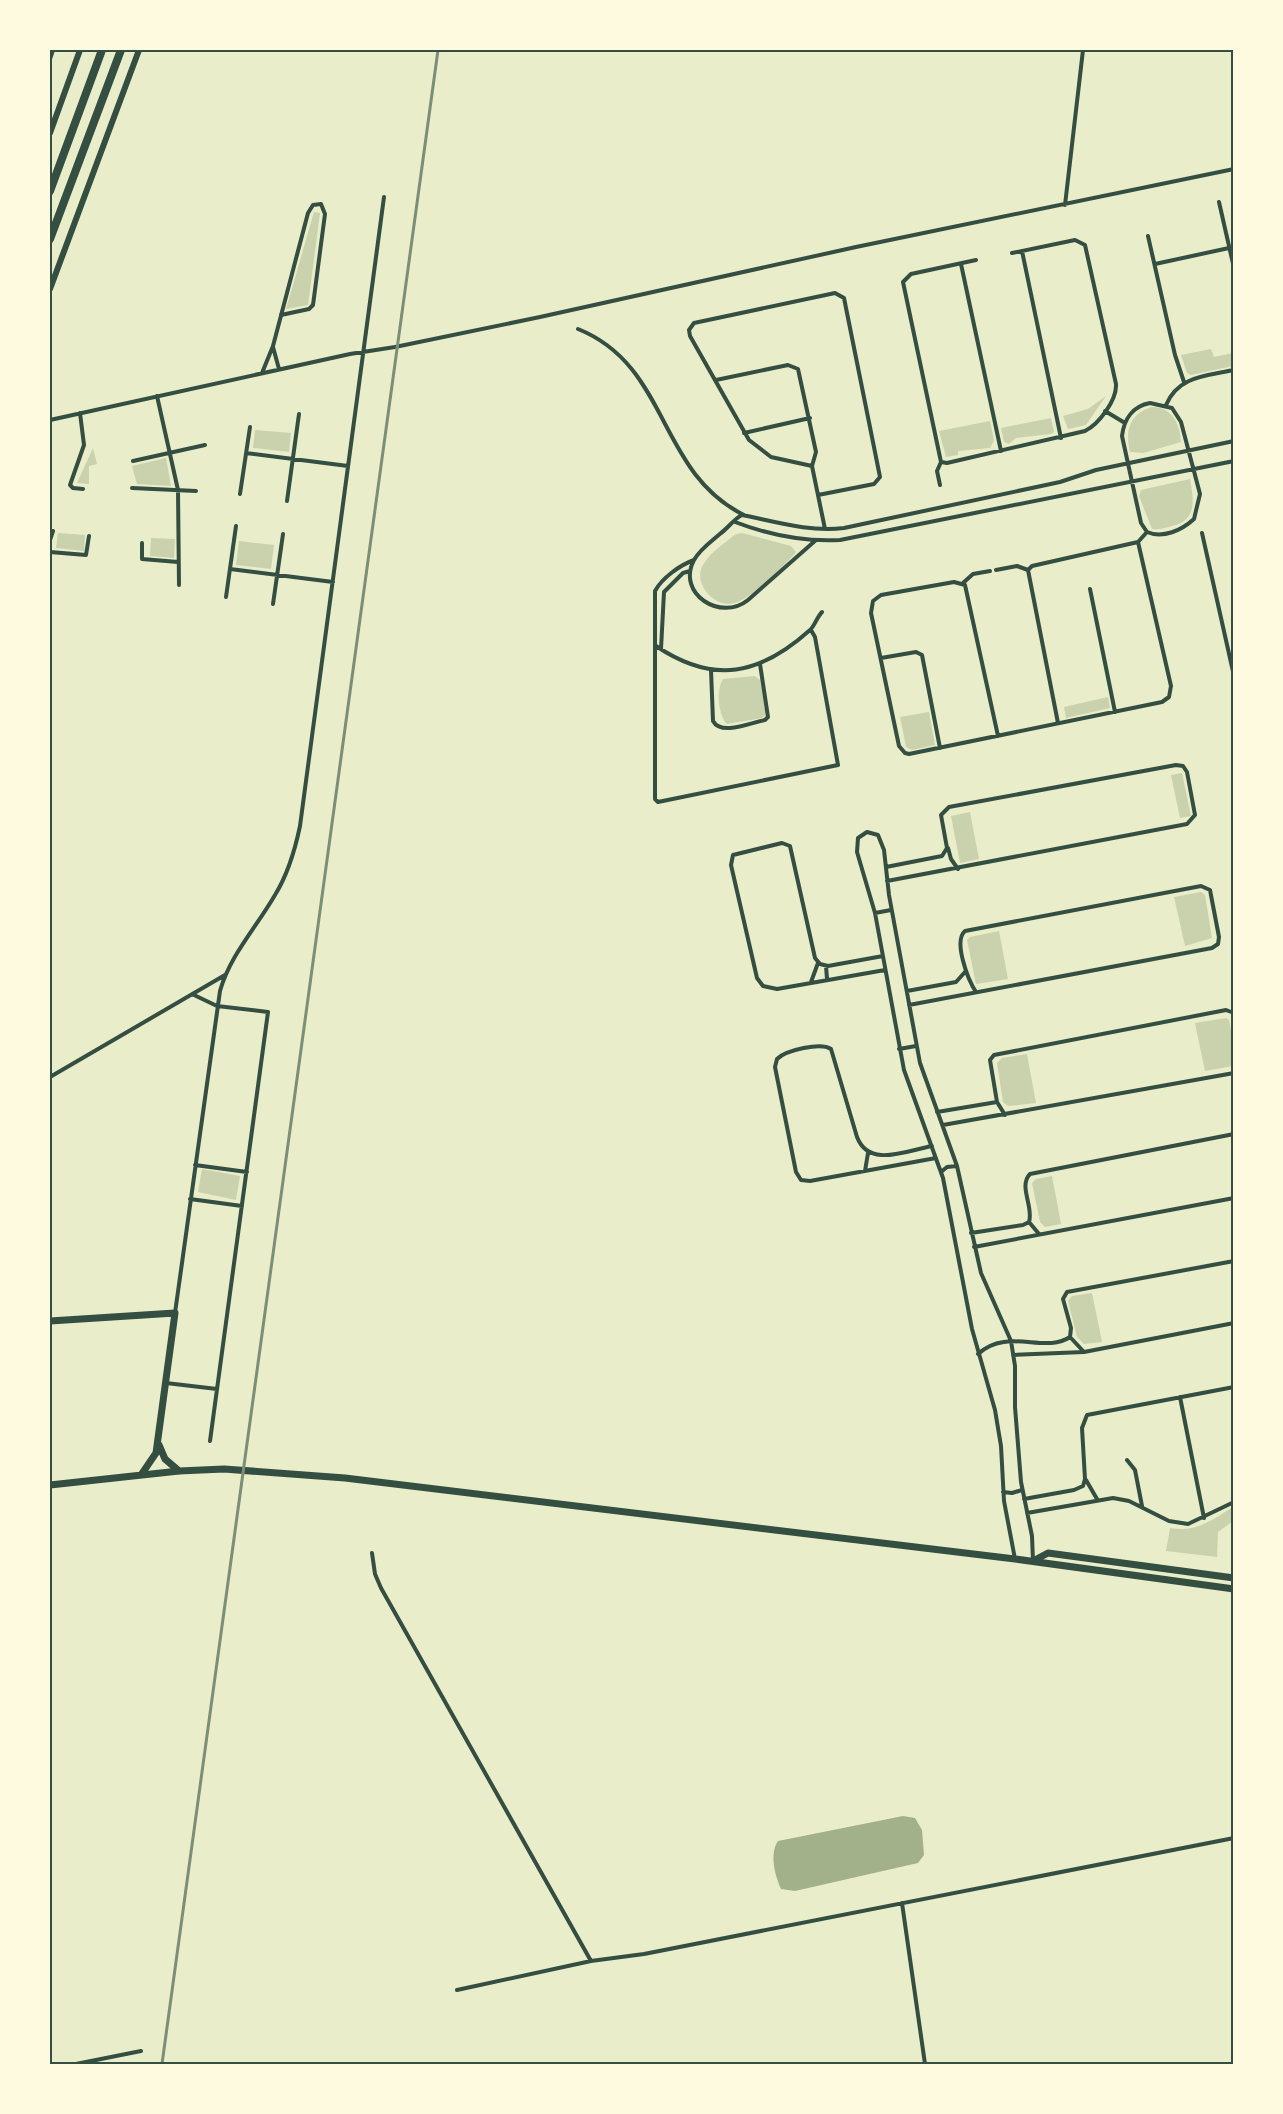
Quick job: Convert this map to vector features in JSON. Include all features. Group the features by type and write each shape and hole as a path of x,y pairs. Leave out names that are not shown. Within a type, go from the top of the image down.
{"highway":[{"path":"50,191 102,50"},
{"path":"50,239 121,50"}],"main road":[{"path":"50,133 80,50"},
{"path":"50,289 140,50"},
{"path":"50,1321 175,1313 159,1441 154,1460 141,1475"},
{"path":"159,1441 165,1459 178,1471"},
{"path":"50,1485 178,1471 240,1469 396,1483 1033,1561 1233,1589"},
{"path":"1033,1561 1048,1553 1233,1578"}],"street":[{"path":"50,59 53,50"},
{"path":"1065,205 1083,50"},
{"path":"50,420 279,369 529,320 856,247 1233,169"},
{"path":"175,1313 217,1006 225,975 280,886 295,847 384,197"},
{"path":"1219,202 1233,268"},
{"path":"262,373 273,346 281,315 309,209 313,205 321,204 326,214 313,305 309,309 281,315"},
{"path":"1148,236 1175,355 1184,382"},
{"path":"941,462 947,463 1061,438 1089,429 1105,411 1116,388 1086,244 1075,240 1011,253"},
{"path":"1155,264 1229,248"},
{"path":"1022,251 1061,438"},
{"path":"940,485 938,471 941,462 903,285 911,274 976,260"},
{"path":"962,264 1001,451"},
{"path":"812,466 771,457 755,446 744,434 690,336 689,330 694,323 835,293 842,295 880,477 874,484 818,495"},
{"path":"578,329 602,341 627,363 648,391 691,472 713,496 745,515 786,526 825,529 869,523 1060,482 1096,470 1233,441"},
{"path":"273,346 279,369"},
{"path":"716,380 793,365 799,372 816,452 812,466 825,529"},
{"path":"1166,405 1172,392 1184,382 1233,370"},
{"path":"157,396 178,490 179,585"},
{"path":"1145,404 1166,405 1178,416 1190,450 1200,494 1194,519 1179,531 1161,535 1147,532 1141,523 1122,436 1125,423 1132,412 1145,404"},
{"path":"1105,411 1125,423"},
{"path":"80,413 84,445 70,485 73,488 83,489"},
{"path":"287,501 299,414"},
{"path":"744,434 810,418"},
{"path":"240,494 250,427"},
{"path":"133,461 204,445"},
{"path":"246,453 348,466"},
{"path":"735,522 770,533 816,540 872,534 1233,461"},
{"path":"132,488 196,491"},
{"path":"745,515 738,517 694,560 680,567 655,591 655,799 659,802 838,765 815,637 811,630"},
{"path":"869,523 867,530 872,534"},
{"path":"226,597 236,526"},
{"path":"50,540 53,531"},
{"path":"1028,570 1032,566 1138,542 1147,532"},
{"path":"1202,533 1233,676"},
{"path":"273,604 283,534"},
{"path":"50,552 86,555 89,536"},
{"path":"694,560 691,571 692,585 703,601 719,608 736,607 748,600 816,540"},
{"path":"963,583 954,582 876,598 871,608 900,749 909,754 1162,702 1169,697 1172,690 1138,542"},
{"path":"142,543 142,559 178,562"},
{"path":"996,570 1017,566 1028,570"},
{"path":"230,568 333,582"},
{"path":"1028,570 1058,723"},
{"path":"662,650 664,592 683,573 691,571"},
{"path":"963,583 970,576 990,571"},
{"path":"963,583 968,591 998,736"},
{"path":"1090,589 1115,712"},
{"path":"655,645 691,665 711,670 734,670 760,664 811,630 822,612"},
{"path":"1228,650 1233,649"},
{"path":"881,658 916,652 922,655 940,748"},
{"path":"711,670 713,721 716,726 723,729 765,720 768,717 760,664"},
{"path":"887,881 958,869 1190,823 1194,811 1187,772 1183,766 1176,765 946,808 941,815 951,859 958,869"},
{"path":"1015,1559 1003,1492 999,1428 978,1354 941,1172 911,1095 874,913 857,852 856,841 860,835 871,832 880,837 906,992 924,1077 957,1166 984,1282 1011,1341 1014,1407 1022,1490 1033,1561"},
{"path":"810,982 818,963 790,846 782,843 737,852 732,857 731,864 760,984 777,989 885,970"},
{"path":"886,867 937,858 945,854 947,845"},
{"path":"909,1005 1212,948 1218,944 1219,937 1207,887 1201,886 968,930 962,934 960,941 966,969 976,992"},
{"path":"874,913 891,910"},
{"path":"818,963 826,966 883,956"},
{"path":"826,966 827,979"},
{"path":"906,992 956,982 963,978 966,969"},
{"path":"50,1077 225,975"},
{"path":"194,995 217,1006 268,1012 210,1441"},
{"path":"1005,1115 997,1102 991,1057 996,1054 1226,1010 1233,1012"},
{"path":"932,1146 879,1155 868,1153 861,1146 857,1137 830,1047 822,1046 784,1054 776,1061 796,1172 801,1180 810,1181 936,1158"},
{"path":"900,1049 916,1046"},
{"path":"943,1125 1233,1073"},
{"path":"937,1112 997,1102"},
{"path":"1029,1222 1031,1215 1025,1181 1032,1173 1233,1134"},
{"path":"865,1171 868,1153"},
{"path":"195,1165 247,1172"},
{"path":"941,1172 947,1167 957,1166"},
{"path":"974,1246 1233,1198"},
{"path":"190,1199 242,1206"},
{"path":"971,1233 1029,1222"},
{"path":"1029,1222 1039,1234"},
{"path":"1084,1352 1070,1337 1071,1328 1064,1295 1070,1291 1233,1261"},
{"path":"1013,1355 1084,1352 1233,1323"},
{"path":"978,1354 991,1343 1057,1341 1070,1337"},
{"path":"166,1383 217,1389"},
{"path":"1024,1499 1074,1490 1083,1486 1085,1479 1082,1428 1087,1415 1233,1387"},
{"path":"1180,1397 1204,1518"},
{"path":"1127,1460 1135,1470 1142,1507"},
{"path":"1085,1479 1098,1499"},
{"path":"1003,1492 1012,1493 1022,1490"},
{"path":"1027,1513 1098,1499 1119,1498 1175,1523 1188,1524 1233,1502"},
{"path":"372,1553 375,1574 381,1588 591,1961"},
{"path":"457,1990 591,1961 634,1956 1233,1838"},
{"path":"902,1903 908,1960 925,2064"},
{"path":"76,2064 141,2052"}],"shaded area":[{"path":"314,212 320,213 308,305 286,309"},
{"path":"1211,349 1214,357 1233,353 1233,366 1191,375 1187,373 1181,355"},
{"path":"1106,396 1086,425 1068,429 1063,416 1088,409"},
{"path":"1151,407 1164,409 1173,417 1179,428 1181,442 1143,453 1130,452 1128,437 1130,425 1138,414"},
{"path":"1051,418 1054,432 1051,434 1016,438 1009,444 1004,442 1001,428"},
{"path":"990,421 994,440 990,448 958,451 958,455 946,457 939,431"},
{"path":"255,430 291,433 289,452 253,448"},
{"path":"93,448 97,464 89,466 89,484 77,483"},
{"path":"166,458 171,486 137,484 132,466"},
{"path":"1190,479 1193,502 1186,520 1160,529 1152,529 1139,496 1141,490"},
{"path":"58,533 85,535 84,551 56,548"},
{"path":"742,533 791,546 796,552 749,595 735,603 719,602 706,592 700,577 701,569 715,550 736,534"},
{"path":"151,538 175,539 174,558 150,556"},
{"path":"239,541 274,545 271,569 236,565"},
{"path":"755,676 760,680 766,714 762,718 727,724 719,702 719,689 723,679"},
{"path":"1108,697 1110,708 1066,718 1064,707"},
{"path":"929,712 935,745 912,750 906,747 900,717"},
{"path":"1182,773 1191,816 1180,818 1171,775"},
{"path":"970,812 979,859 960,863 951,816"},
{"path":"1201,892 1205,895 1212,938 1185,946 1174,897"},
{"path":"999,931 1008,979 976,984 967,940 970,937"},
{"path":"1226,1018 1229,1020 1233,1041 1233,1066 1205,1071 1195,1023"},
{"path":"1027,1054 1036,1103 1008,1106 1003,1102 997,1063 1002,1058"},
{"path":"202,1169 240,1176 236,1200 198,1192"},
{"path":"1052,1176 1061,1224 1045,1227 1040,1222 1032,1183 1036,1179"},
{"path":"1092,1293 1102,1342 1084,1344 1077,1337 1068,1301 1072,1296"},
{"path":"1233,1507 1233,1521 1218,1532 1217,1557 1166,1551 1170,1528 1196,1527 1211,1521"},
{"path":"903,1816 915,1818 922,1830 924,1855 918,1863 795,1891 781,1889 773,1858 778,1841"}],"railway":[{"path":"162,2064 438,50"}]}
